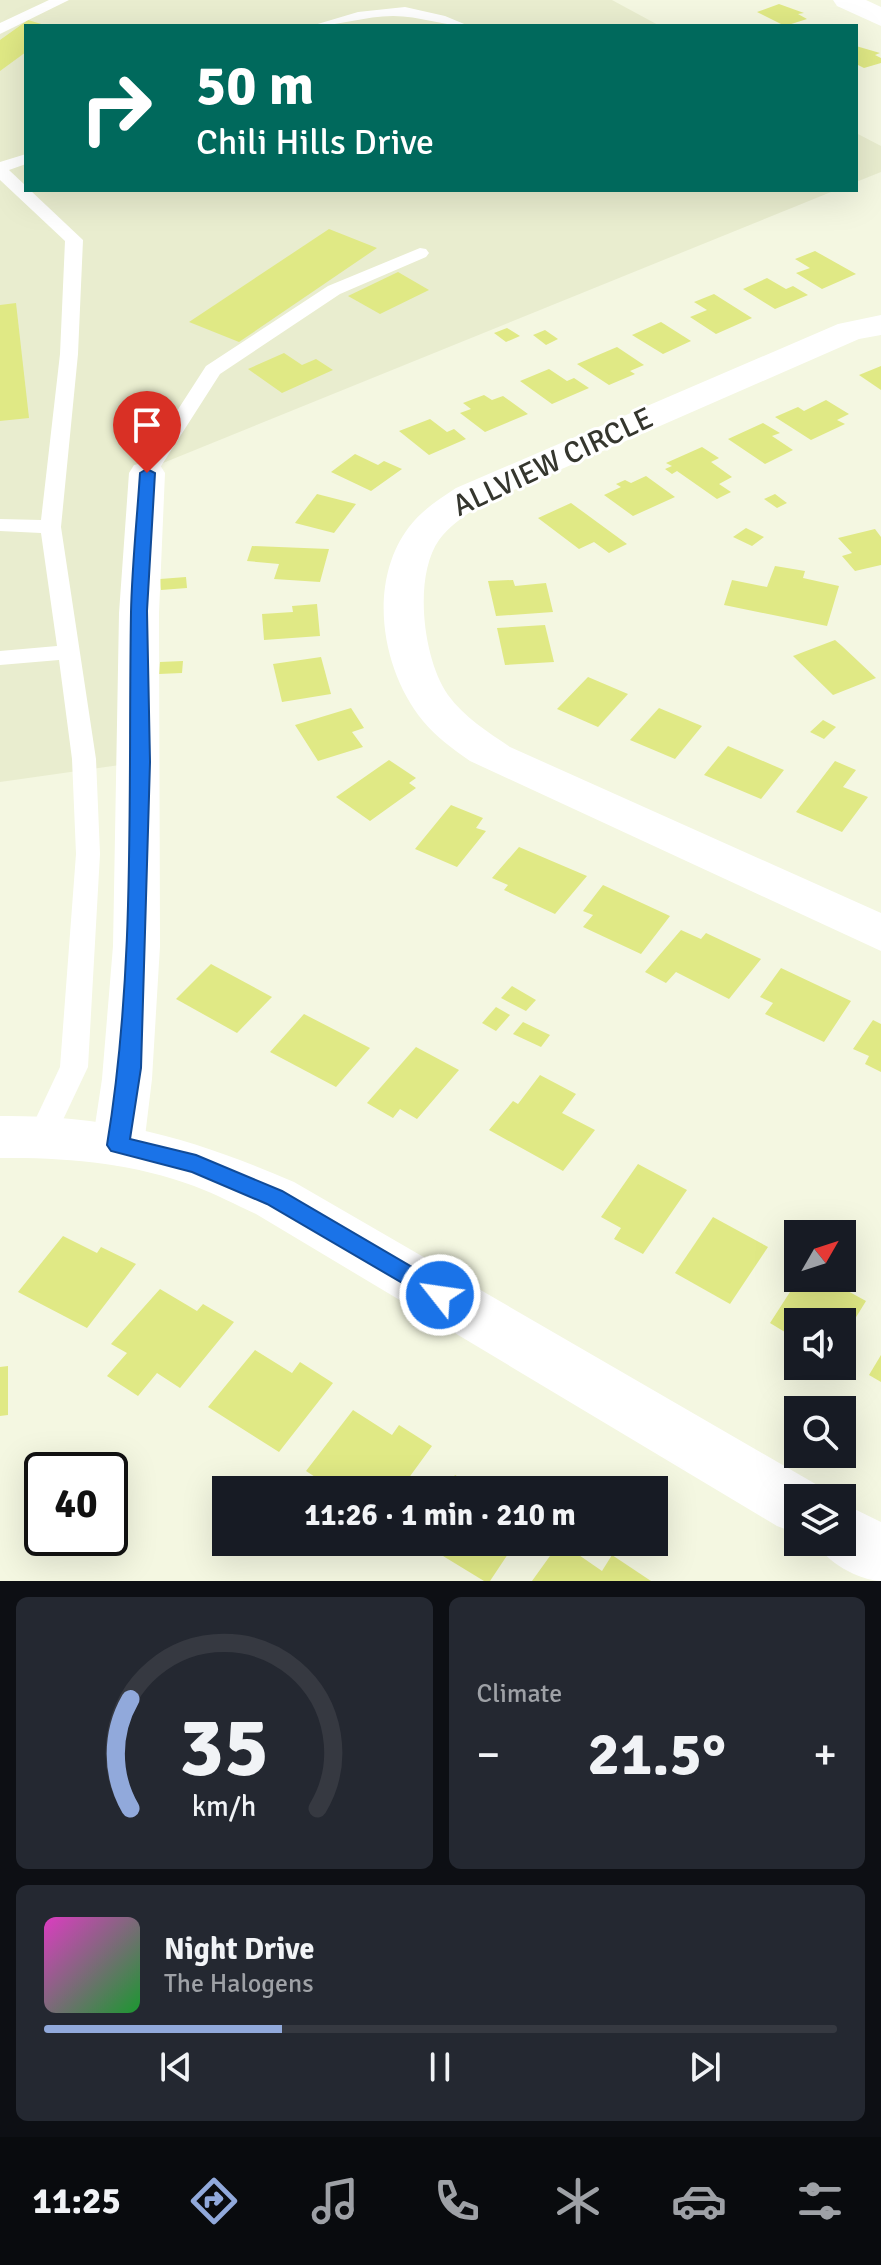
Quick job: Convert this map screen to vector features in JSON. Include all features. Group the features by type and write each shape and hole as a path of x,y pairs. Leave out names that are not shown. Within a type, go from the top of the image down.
{"street":[{"path":"846,0 881,18"},
{"name":"ALLVIEW CIRCLE","path":"881,325 850,331 469,496 441,514 421,537 409,562 405,608 412,656 424,691 447,722 469,740 495,757 881,933"},
{"path":"118,1145 131,1068 141,762 139,611 147,473"},
{"path":"21,1136 118,1145 196,1164 275,1198 784,1498"},
{"path":"856,1540 881,1555"}],"lane":[{"path":"0,30 15,19 62,0"},
{"path":"326,24 380,10 424,12 457,24"},
{"path":"21,1136 74,1067 88,854 84,759 51,527 69,354 74,240 0,169 24,160"},
{"path":"147,473 213,370 334,290 420,253"},
{"path":"0,525 51,527"},
{"path":"0,658 69,652"}],"shaded area":[{"path":"0,0 612,0 656,24 24,24 24,192 831,192 163,463 147,473 141,762 0,782"},
{"path":"858,134 881,146 881,172 858,181"}],"building":[{"path":"779,4 804,13 798,14 807,19 781,24 757,12"},
{"path":"28,20 41,24 24,24 24,53 0,71 0,40"},
{"path":"858,47 880,53 875,55 881,58 881,63 864,68 858,65"},
{"path":"329,229 377,248 239,342 189,322"},
{"path":"815,251 856,274 822,289 796,273 810,268 795,259"},
{"path":"398,272 429,290 380,314 348,296"},
{"path":"767,278 786,289 793,286 808,295 775,309 743,289"},
{"path":"714,294 752,318 716,334 690,317 707,310 694,302"},
{"path":"16,303 29,418 0,421 0,305"},
{"path":"661,322 691,341 663,354 632,335"},
{"path":"507,328 520,336 506,342 494,333"},
{"path":"545,330 558,339 546,345 533,335"},
{"path":"617,347 644,365 630,371 635,374 609,385 577,364"},
{"path":"284,353 302,365 316,359 333,370 282,393 248,369"},
{"path":"881,366 881,390 859,375"},
{"path":"549,369 567,381 574,378 589,388 552,404 520,381"},
{"path":"484,395 492,400 503,396 528,414 485,432 460,413 471,409 463,403"},
{"path":"826,400 849,414 837,420 845,424 811,440 775,417 798,407 804,411"},
{"path":"430,419 447,432 454,429 466,439 429,455 399,431"},
{"path":"763,423 780,433 772,436 793,450 765,464 728,439"},
{"path":"702,447 719,458 711,462 732,477 719,484 731,492 717,499 677,471 672,474 665,469 672,466 666,463"},
{"path":"355,454 378,465 384,461 402,469 371,491 331,472"},
{"path":"646,476 675,497 633,516 604,495 621,487 616,484 625,480 631,483"},
{"path":"317,494 356,504 334,533 295,523"},
{"path":"775,494 787,503 777,508 764,499"},
{"path":"571,503 627,544 609,553 594,542 579,549 538,518"},
{"path":"746,528 764,537 752,546 733,537"},
{"path":"875,529 881,537 881,565 855,571 842,556 852,553 838,538"},
{"path":"252,546 329,549 320,582 274,579 279,564 247,561"},
{"path":"775,566 805,571 803,578 839,586 827,626 724,605 732,580 767,587"},
{"path":"186,577 187,588 161,590 160,579"},
{"path":"513,580 515,586 546,583 553,612 496,616 488,581"},
{"path":"317,604 320,636 264,640 262,614 293,612 292,606"},
{"path":"545,625 554,662 505,665 497,628"},
{"path":"835,640 876,678 833,695 793,656"},
{"path":"321,657 331,694 282,702 273,664"},
{"path":"183,661 182,673 159,674 160,662"},
{"path":"588,677 628,694 598,727 557,709"},
{"path":"351,708 364,728 352,732 363,747 318,761 295,725"},
{"path":"659,708 702,726 675,759 630,740"},
{"path":"823,720 836,727 824,739 810,732"},
{"path":"728,746 784,770 761,799 704,775"},
{"path":"389,760 416,778 409,783 416,788 370,821 336,797"},
{"path":"835,761 856,770 843,787 868,797 842,832 796,812"},
{"path":"451,805 483,818 476,828 486,831 457,867 415,849"},
{"path":"519,847 587,876 555,914 504,890 508,885 492,878"},
{"path":"603,885 670,916 641,954 583,927 593,915 583,911"},
{"path":"681,930 701,939 706,933 761,959 729,999 676,972 666,983 645,972"},
{"path":"211,964 272,997 237,1033 176,999"},
{"path":"781,968 851,1001 824,1042 765,1014 773,1003 760,997"},
{"path":"512,986 536,1000 526,1011 501,998"},
{"path":"496,1007 510,1015 496,1031 482,1023"},
{"path":"304,1014 370,1048 336,1087 270,1052"},
{"path":"873,1020 881,1024 881,1072 865,1064 869,1056 853,1049"},
{"path":"523,1022 550,1035 541,1047 513,1034"},
{"path":"416,1047 459,1070 417,1119 400,1109 393,1118 367,1103"},
{"path":"540,1075 576,1094 562,1113 595,1130 563,1171 489,1130 513,1101 518,1104"},
{"path":"638,1164 687,1190 643,1254 614,1239 621,1228 601,1217"},
{"path":"713,1217 768,1247 730,1304 675,1273"},
{"path":"63,1236 97,1253 101,1247 136,1264 87,1328 18,1292"},
{"path":"160,1289 197,1311 203,1304 234,1322 180,1388 157,1373 138,1396 107,1376 127,1353 111,1344"},
{"path":"790,1292 850,1292 866,1301 856,1317 856,1308 784,1308 784,1332 770,1323"},
{"path":"255,1350 292,1373 300,1362 333,1383 279,1452 208,1407"},
{"path":"881,1355 881,1382 869,1375"},
{"path":"8,1366 8,1415 0,1416 0,1367"},
{"path":"353,1410 392,1435 399,1425 432,1446 410,1476 314,1476 306,1471"},
{"path":"443,1556 507,1556 490,1581 484,1581"},
{"path":"550,1556 580,1556 602,1571 614,1556 651,1581 532,1581"}],"route":[{"path":"147,473 139,611 141,762 131,1068 118,1145 196,1164 275,1198 440,1295"}]}
